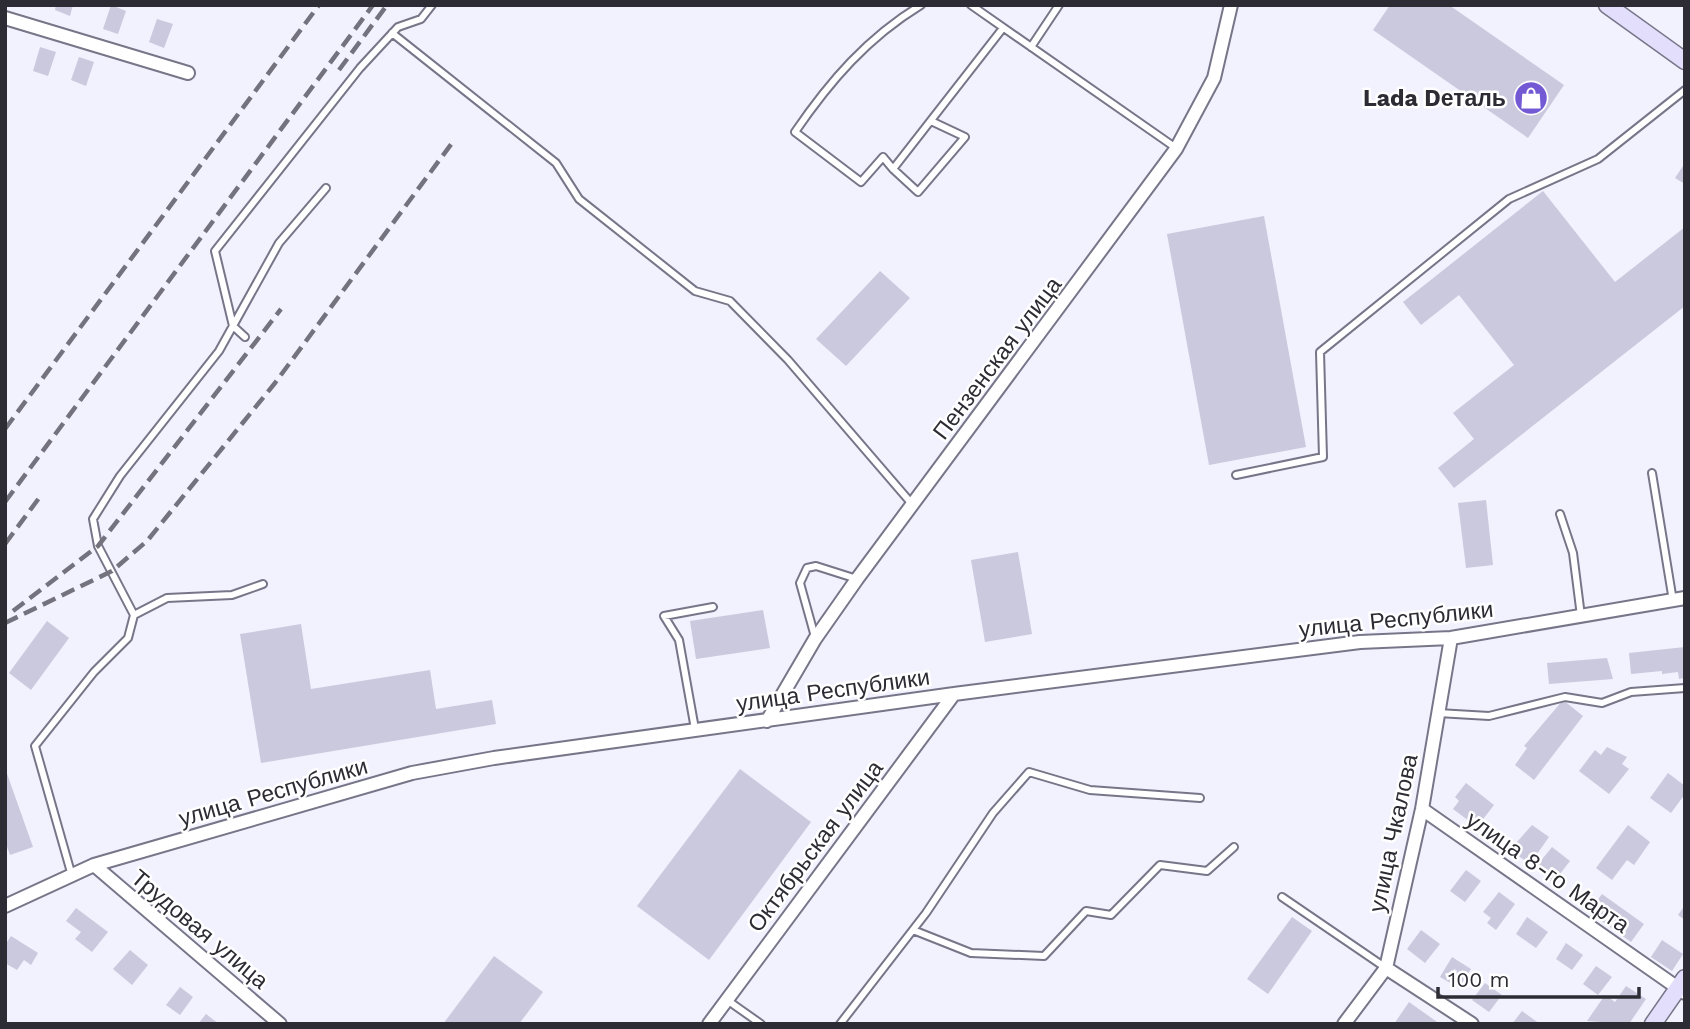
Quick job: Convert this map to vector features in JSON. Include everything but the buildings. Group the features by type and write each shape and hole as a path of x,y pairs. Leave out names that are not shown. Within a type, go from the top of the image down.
{"street":[{"name":"Пензенская улица","path":"767,721 815,639 857,579 914,506 1176,149 1214,78 1231,5"},
{"path":"1607,5 1685,61"},
{"path":"5,18 188,73"},
{"name":"улица Республики","path":"5,906 94,865 412,773 494,758 954,694 1360,642 1451,638 1679,599"},
{"name":"улица Чкалова","path":"1344,1024 1386,968 1422,809 1451,638"},
{"name":"Октябрьская улица","path":"709,1024 954,694"},
{"name":"улица 8-го Марта","path":"1422,809 1682,987"},
{"name":"Трудовая улица","path":"94,865 280,1024"},
{"path":"1386,968 1472,1024"},
{"path":"1653,1024 1682,987"}],"lane":[{"path":"245,337 233,327 215,251 360,68 398,27 421,19 432,5"},
{"path":"921,5 869,43 840,71 795,132 861,182 883,157 893,170 918,192 965,137 931,121"},
{"path":"971,5 1176,149"},
{"path":"1031,47 1059,5"},
{"path":"893,170 1003,28"},
{"path":"392,33 556,163 579,199 589,208 695,291 730,302 788,360 914,506"},
{"path":"1236,475 1324,457 1320,352 1509,199 1598,159 1685,90"},
{"path":"72,876 35,746 93,672 128,638 135,615 99,546 93,519 120,476 219,351 279,243 326,188"},
{"path":"1652,474 1679,599"},
{"path":"1560,514 1573,553 1581,616"},
{"path":"815,639 800,583 802,574 807,568 816,566 857,579"},
{"path":"135,615 167,598 232,595 263,584"},
{"path":"696,731 679,640 664,616 713,607"},
{"path":"1438,713 1489,716 1565,696 1602,703 1631,692 1685,688"},
{"path":"840,1024 913,930 993,813 1030,772 1090,790 1200,798"},
{"path":"913,930 971,953 1044,956 1086,911 1111,915 1160,865 1207,871 1234,847"},
{"path":"1282,897 1386,968"},
{"path":"727,1000 761,1024"}],"railway":[{"path":"5,429 319,5"},
{"path":"5,502 373,5"},
{"path":"339,70 387,5"},
{"path":"5,623 112,571 147,541 275,383 452,143"},
{"path":"13,611 98,546 281,309"},
{"path":"5,544 42,494"}],"place":[{"name":"Lada Dеталь","path":"1531,98"}]}
